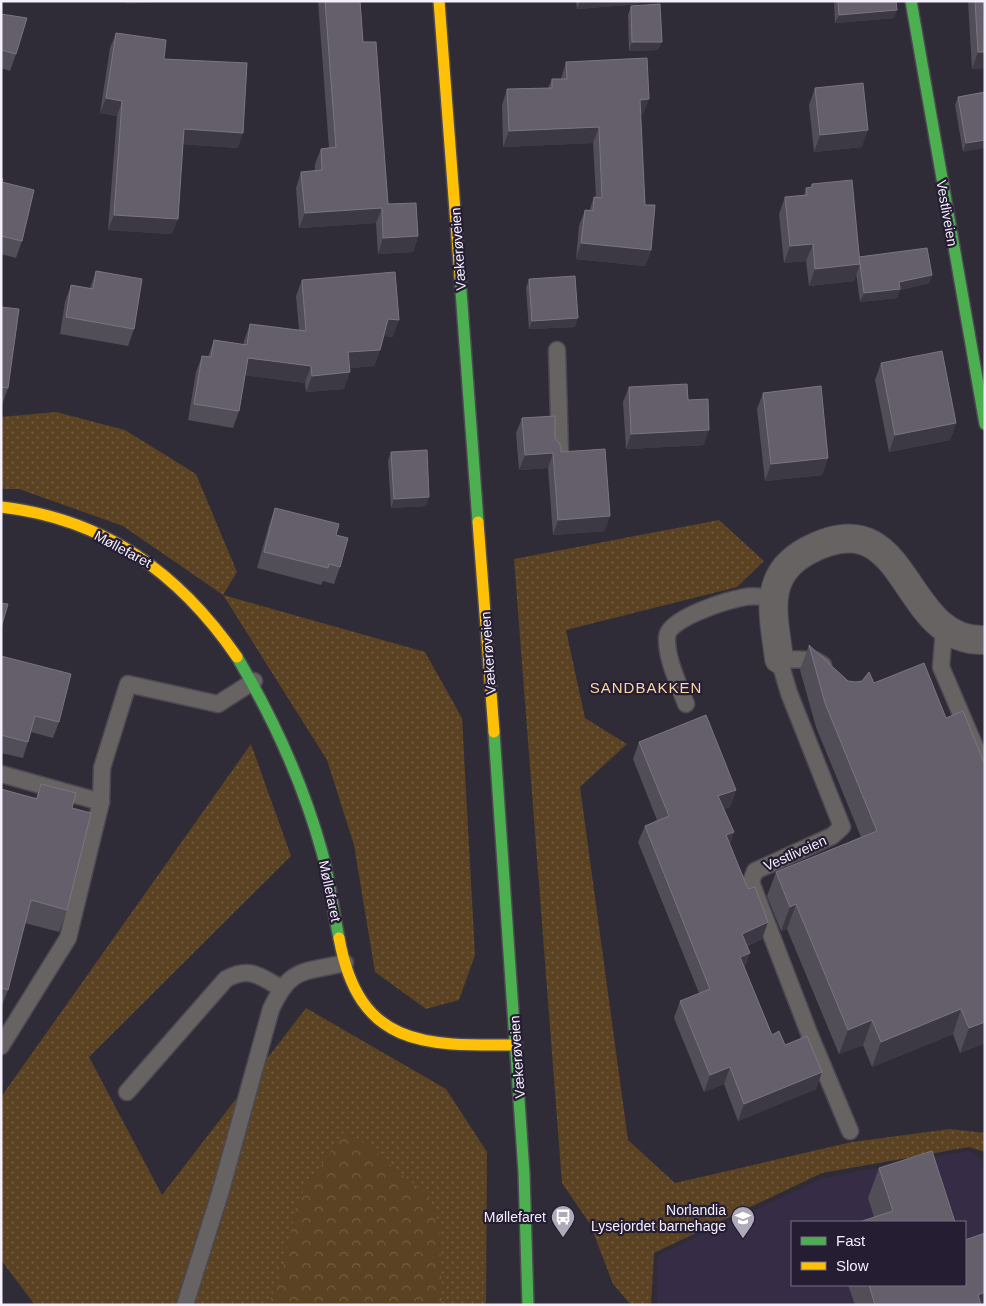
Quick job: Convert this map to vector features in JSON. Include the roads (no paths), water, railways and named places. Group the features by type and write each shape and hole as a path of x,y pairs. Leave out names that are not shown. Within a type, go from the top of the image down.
{"main road":[{"name":"Vækerøveien","path":"438,1 517,1045 527,1229 528,1305"},
{"name":"Vestliveien","path":"911,1 985,424"},
{"name":"Møllefaret","path":"1,507 20,509 75,525 118,543 155,565 189,595 218,628 254,682 294,767 314,821 327,873 344,963 354,987 371,1014 390,1027 418,1040 453,1044 517,1045"}],"street":[{"name":"Vestliveien","path":"779,659 772,598 778,581 786,567 798,556 822,543 854,538 868,543 892,560 926,610 944,629 960,637 985,640"}],"lane":[{"path":"557,350 560,452"},
{"path":"686,704 668,649 667,635 673,624 693,614 747,596 772,598"},
{"path":"944,629 941,667 985,770"},
{"path":"779,659 815,660 836,675"},
{"name":"Vestliveien","path":"779,659 789,693 842,827 832,836 755,871 751,882 808,1033 850,1131"},
{"path":"1,1046 68,938 101,802 102,768 128,684 218,704 254,682"},
{"path":"1,774 101,802"},
{"path":"185,1305 221,1190 271,1009 281,988 291,977 344,963"},
{"path":"127,1092 226,979 239,972 252,972 281,988"}],"place":[{"name":"Møllefaret","path":"563,1238"},
{"name":"Norlandia Lysejordet barnehage","path":"743,1239"}],"district":[{"name":"SANDBAKKEN","path":"646,687"}]}
